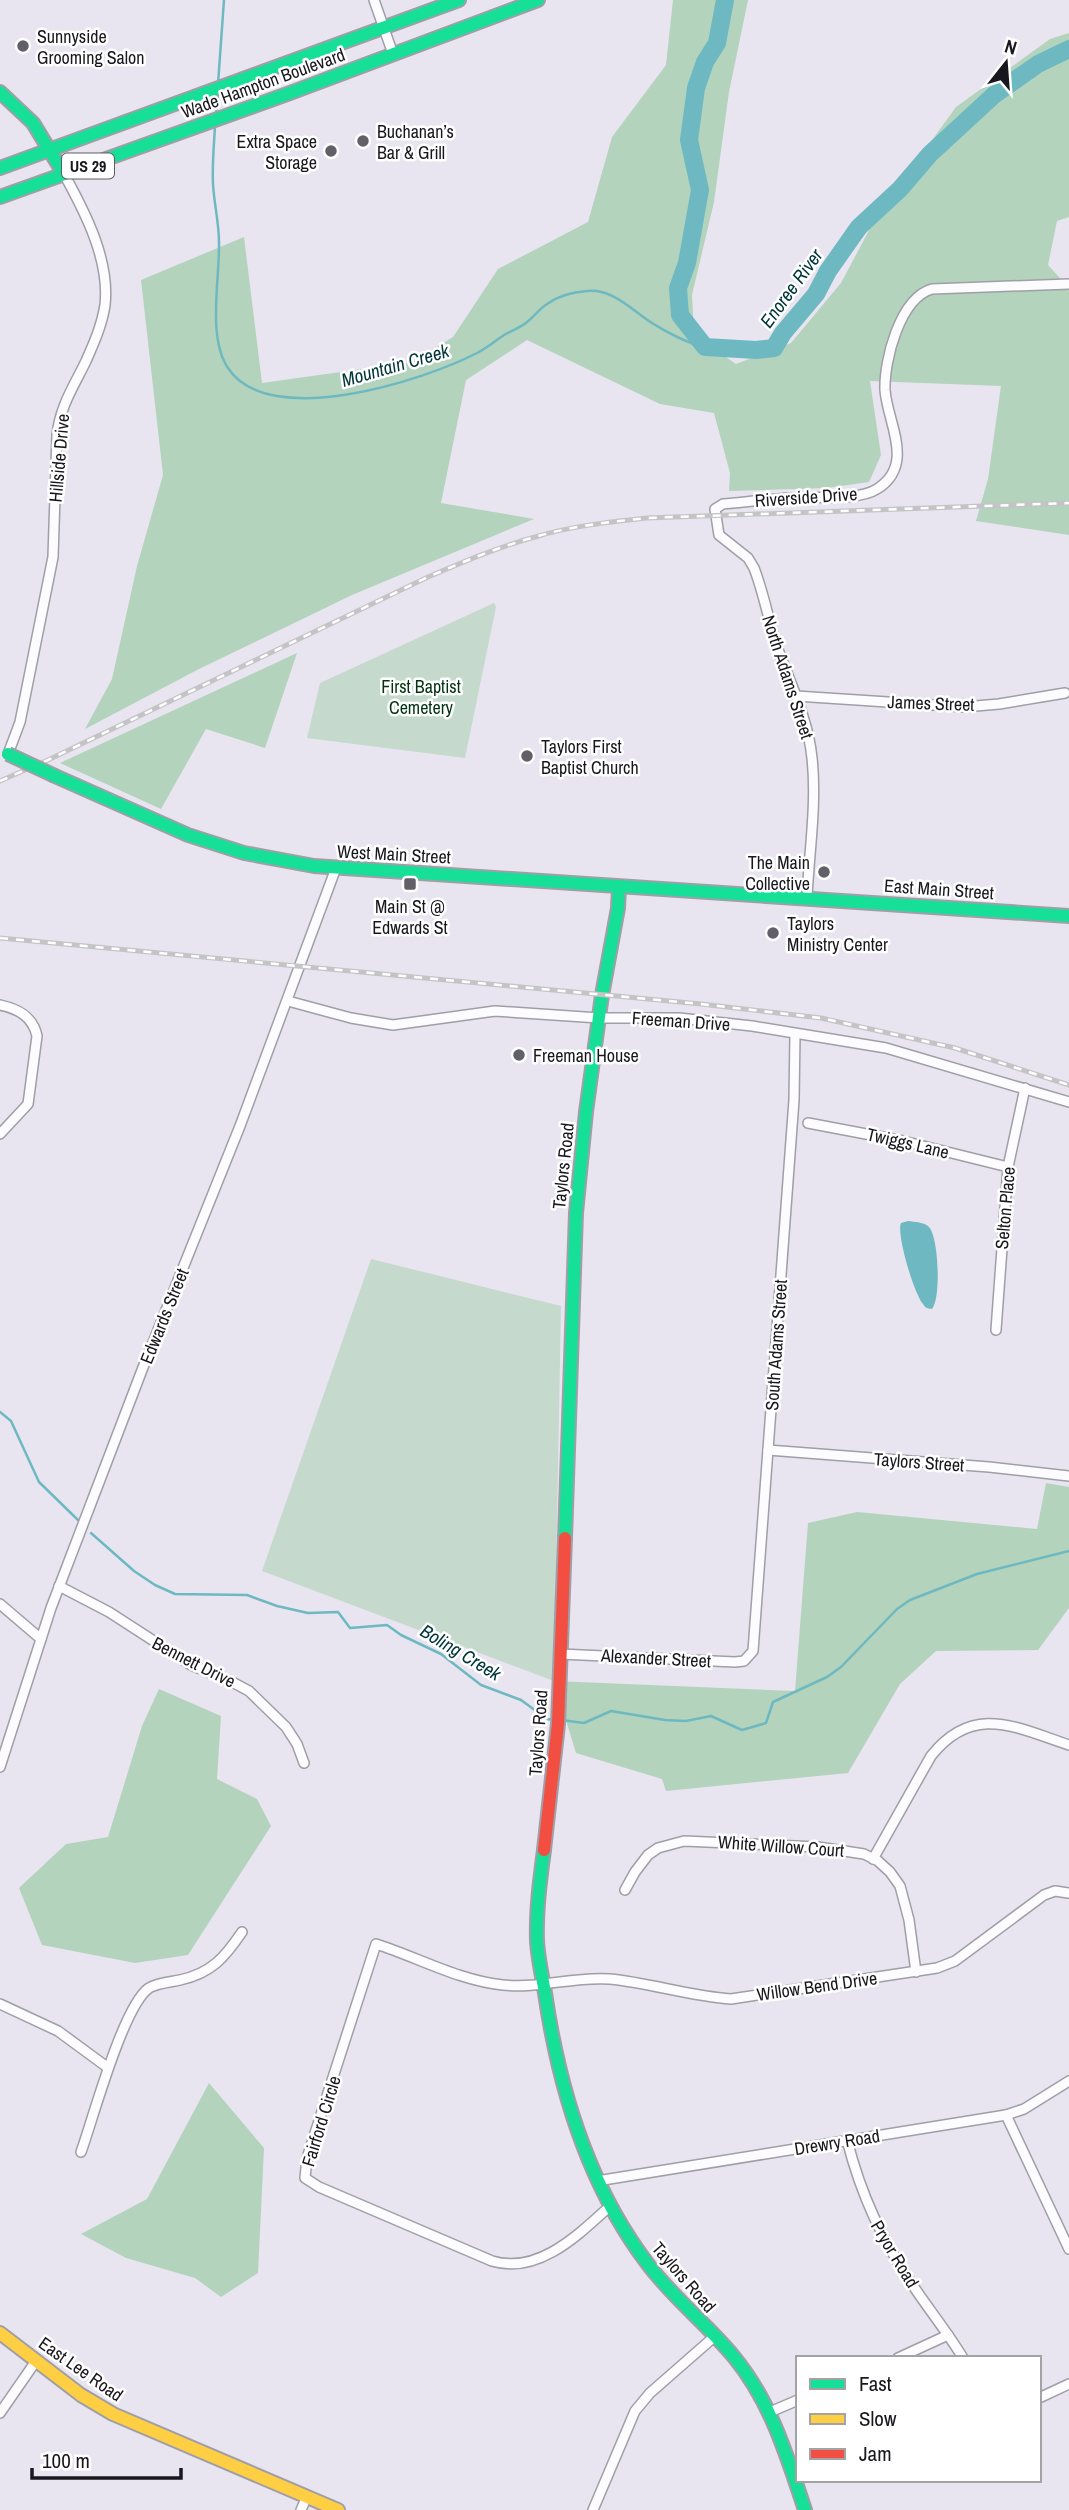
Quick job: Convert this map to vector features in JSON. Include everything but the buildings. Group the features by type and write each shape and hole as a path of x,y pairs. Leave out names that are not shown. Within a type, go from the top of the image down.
{"street":[{"path":"374,0 393,54"},
{"name":"Wade Hampton Boulevard","path":"0,168 459,0"},
{"name":"Wade Hampton Boulevard","path":"0,197 538,0"},
{"path":"0,92 33,123 64,174"},
{"name":"Hillside Drive","path":"4,752 20,722 53,557 57,435 61,413 94,343 105,304 106,286 97,244 64,174"},
{"name":"Riverside Drive","path":"715,515 715,509 723,504 867,493 886,481 896,463 898,444 885,392 888,361 908,307 916,296 932,289 1069,284"},
{"name":"North Adams Street","path":"715,515 719,535 748,558 754,568 776,642 796,696 813,758 807,898"},
{"name":"James Street","path":"796,696 964,707 1065,693"},
{"name":"West Main Street","path":"4,752 150,821 211,843 273,859 336,868 807,898"},
{"name":"Edwards Street","path":"0,1767 59,1586 288,1001 336,868"},
{"name":"Taylors Road","path":"620,887 580,1161 558,1724 537,1913 537,1942 566,2097 580,2142 597,2182 609,2207 648,2266 748,2374 770,2412 796,2482"},
{"name":"East Main Street","path":"807,898 1069,916"},
{"name":"Freeman Drive","path":"288,1001 393,1025 495,1011 599,1018 679,1018 752,1026 886,1048 1069,1102"},
{"path":"0,1005 15,1009 28,1018 35,1027 37,1043 28,1104 0,1134"},
{"name":"South Adams Street","path":"750,1656 754,1647 794,1100 795,1034"},
{"name":"Selton Place","path":"996,1330 1008,1167 1025,1088"},
{"name":"Twiggs Lane","path":"808,1123 903,1141 1008,1167"},
{"name":"Taylors Street","path":"768,1450 1069,1476"},
{"name":"Bennett Drive","path":"59,1586 108,1612 191,1665 249,1691 286,1727 297,1744 304,1763"},
{"path":"0,1604 40,1639"},
{"name":"Alexander Street","path":"560,1654 735,1662 744,1661 750,1656"},
{"path":"916,1972 903,1894 890,1872 873,1858 931,1756 941,1744 960,1730 983,1723 998,1723 1069,1745"},
{"name":"White Willow Court","path":"625,1890 648,1855 658,1848 684,1840 818,1847 847,1850 873,1858"},
{"name":"Willow Bend Drive","path":"543,1984 610,1979 708,1998 731,1999 916,1972 955,1961 1044,1895 1055,1891 1068,1893"},
{"path":"81,2152 107,2067 133,2009 144,1993 152,1986 194,1977 225,1958 242,1932"},
{"name":"Fairford Circle","path":"543,1984 492,1984 376,1944 307,2158 305,2178 319,2187 492,2261 511,2265 530,2262 556,2250 609,2207"},
{"path":"0,2004 58,2031 107,2067"},
{"name":"Drewry Road","path":"597,2182 1006,2115 1024,2109 1069,2081"},
{"path":"1006,2115 1069,2249"},
{"name":"Pryor Road","path":"847,2140 856,2177 874,2220 913,2286 962,2356"},
{"name":"East Lee Road","path":"0,2333 81,2395 113,2414 338,2510"},
{"path":"902,2356 948,2335"},
{"path":"593,2510 635,2411 650,2393 714,2337"},
{"path":"0,2413 36,2361"},
{"path":"1041,2397 1069,2384"},
{"path":"770,2412 796,2401"},
{"name":"Taylors Road","path":"796,2482 806,2510"},
{"path":"301,2510 307,2496"}],"green space":[{"path":"673,0 748,0 729,92 714,202 692,295 694,335 736,364 791,343 841,283 875,219 956,107 1050,39 1069,33 1069,217 1057,221 1048,265 1069,288 1069,535 976,521 988,479 1001,386 870,381 881,455 869,482 827,488 729,491 730,473 714,413 660,404 527,340 466,380 441,503 534,519 352,595 199,669 85,729 112,679 137,566 163,475 141,280 244,237 262,383 412,362 453,337 498,269 588,222 612,137 666,65"},
{"name":"First Baptist Cemetery","path":"494,603 496,607 465,758 307,738 320,683"},
{"path":"297,653 265,748 206,729 161,809 60,763"},
{"path":"371,1259 561,1306 554,1681 262,1571"},
{"path":"1046,1483 1069,1487 1069,1608 1038,1650 936,1651 900,1684 848,1773 666,1791 662,1779 576,1753 554,1681 795,1691 808,1523 857,1512 1037,1529"},
{"path":"159,1689 221,1716 217,1779 257,1799 271,1826 188,1955 135,1963 42,1945 19,1888 66,1844 108,1837 142,1726"},
{"path":"209,2083 264,2148 258,2273 221,2297 195,2278 126,2258 81,2234 147,2199"}],"water":[{"path":"908,1221 929,1227 935,1243 938,1282 932,1309 926,1308 919,1298 907,1264 900,1229 901,1223"}],"waterway":[{"name":"Mountain Creek","path":"218,84 224,0"},
{"name":"Enoree River","path":"725,0 717,43 705,62 696,88 689,140 700,190 687,263 678,288 680,315 705,347 756,350 774,348 783,333 816,294 828,271 859,227 900,189 930,154 994,95 1038,64 1069,49"},
{"name":"Mountain Creek","path":"216,115 218,94"},
{"name":"Mountain Creek","path":"215,126 213,177 219,235 216,307 218,340 228,368 248,387 277,396 311,398 348,394 422,376 488,347 524,324 551,301 587,291 613,296 664,330 705,347"},
{"name":"Boling Creek","path":"0,1412 11,1421 39,1482 78,1520"},
{"name":"Boling Creek","path":"91,1533 134,1571 175,1594 247,1595 308,1613 338,1612 350,1628 387,1625 401,1635 441,1654 481,1685 521,1700 547,1719 554,1720"},
{"name":"Boling Creek","path":"561,1720 584,1723 611,1711 665,1720 686,1721 711,1716 742,1730 766,1723 773,1702 827,1677 841,1667 897,1609 910,1600 977,1574 1069,1551"}],"railway":[{"path":"0,781 428,577 494,550 549,533 647,518 1069,503"},
{"path":"0,938 701,1004 821,1018 955,1048 1069,1085"}],"traffic: fast":[{"path":"0,168 459,0"},
{"path":"0,197 538,0"},
{"path":"0,92 33,123 64,174"},
{"path":"8,754 55,776"},
{"path":"55,776 188,835 244,853 314,866 1069,916"},
{"path":"565,1538 576,1213 586,1112 619,887"},
{"path":"544,1850 537,1918 539,1960 559,2065 579,2135 592,2169 626,2233 647,2263 713,2333 747,2374 777,2430 805,2510"}],"traffic: slow":[{"path":"0,2333 81,2395 113,2414 338,2510"}],"traffic: jam":[{"path":"544,1850 558,1724 565,1538"}],"place":[{"name":"Sunnyside Grooming Salon","path":"23,46"},
{"name":"Buchanan’s Bar & Grill","path":"363,141"},
{"name":"Extra Space Storage","path":"331,151"},
{"name":"Taylors First Baptist Church","path":"527,756"},
{"name":"The Main Collective","path":"824,872"},
{"name":"Main St @ Edwards St","path":"410,884"},
{"name":"Taylors Ministry Center","path":"773,933"},
{"name":"Freeman House","path":"519,1055"}]}
